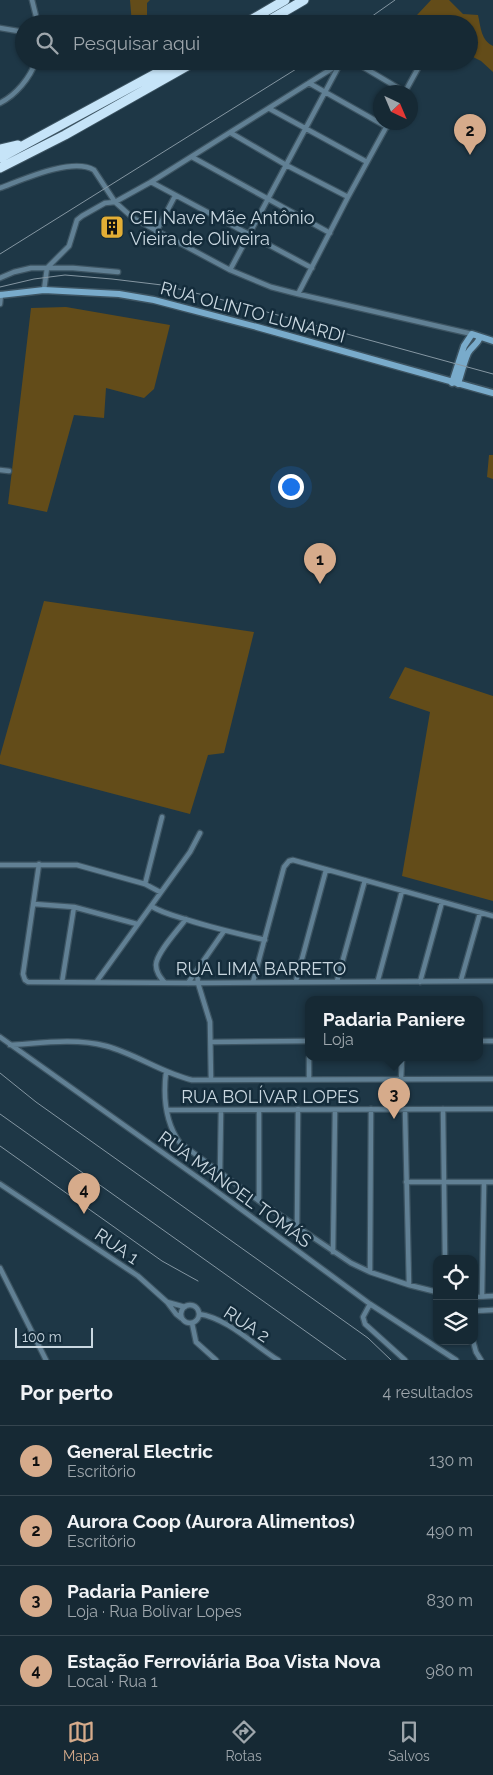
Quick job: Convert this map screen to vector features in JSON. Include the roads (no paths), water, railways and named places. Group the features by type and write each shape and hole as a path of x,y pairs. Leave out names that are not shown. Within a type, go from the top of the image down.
{"highway":[{"path":"259,15 285,0"},
{"path":"278,15 304,0"},
{"path":"0,158 163,70"},
{"path":"0,168 73,130 180,70"},
{"path":"0,149 35,140"}],"street":[{"path":"32,0 36,15"},
{"path":"0,28 15,30"},
{"path":"0,103 18,90 33,70"},
{"path":"44,290 47,268 69,246 77,220 105,203 115,202 151,182 330,70"},
{"path":"230,270 338,70"},
{"path":"368,70 393,85"},
{"path":"409,85 417,70"},
{"path":"310,83 325,93 373,117"},
{"path":"270,109 367,162"},
{"path":"298,294 385,130"},
{"path":"231,132 348,197"},
{"path":"192,157 330,233"},
{"path":"0,188 33,174 66,168 89,167 94,170 115,202 133,218 230,270 298,294 472,334 493,341"},
{"path":"151,182 312,268"},
{"path":"156,232 175,196"},
{"path":"0,278 31,268 73,268 118,272"},
{"name":"RUA OLINTO LUNARDI","path":"0,294 44,290 119,294 154,300 493,393"},
{"path":"0,294 0,304"},
{"path":"460,332 467,341 476,344 493,341"},
{"path":"455,383 462,353 472,334"},
{"path":"455,383 467,356 480,337"},
{"path":"0,470 10,471"},
{"path":"145,884 162,817"},
{"path":"97,982 190,852 200,833"},
{"path":"253,982 284,867 289,861 293,860 493,916"},
{"path":"39,864 34,904 74,907 137,924"},
{"path":"0,865 77,865 145,884 160,892"},
{"path":"296,981 326,870"},
{"path":"337,981 365,880"},
{"path":"378,980 402,891"},
{"path":"420,982 442,902"},
{"name":"RUA LIMA BARRETO","path":"34,904 23,974 28,982 198,983 493,980"},
{"path":"151,906 158,911 224,931 265,940"},
{"path":"62,982 74,907"},
{"path":"461,980 480,913"},
{"path":"157,982 156,959 186,919"},
{"path":"188,982 197,972 224,931"},
{"path":"197,972 198,983 210,1022 211,1080"},
{"path":"158,976 164,982"},
{"name":"RUA MANOEL TOMÁS","path":"0,1037 204,1182 370,1304 456,1360"},
{"path":"211,1042 305,1041"},
{"path":"10,1045 67,1042 91,1043 108,1047 166,1072 192,1080 493,1079"},
{"path":"309,1061 309,1079"},
{"path":"401,1080 402,1061"},
{"path":"166,1072 164,1094 168,1121 172,1132 180,1143 259,1201 356,1266 408,1285 433,1291"},
{"path":"297,1227 298,1109"},
{"path":"370,1272 371,1109"},
{"path":"443,1109 445,1255"},
{"name":"RUA BOLÍVAR LOPES","path":"167,1110 493,1109"},
{"path":"220,1173 221,1110"},
{"path":"259,1110 259,1201"},
{"path":"334,1252 336,1110"},
{"path":"405,1110 408,1285"},
{"path":"406,1182 493,1182"},
{"path":"482,1296 484,1183"},
{"name":"RUA 1","path":"0,1184 138,1276 167,1302 181,1318"},
{"path":"0,1268 46,1360"},
{"path":"478,1296 493,1296"},
{"name":"RUA 1","path":"167,1302 185,1307"},
{"path":"370,1304 363,1317 365,1324 406,1360"},
{"path":"190,1305 198,1310 199,1314 197,1320 192,1323 188,1323 181,1318 182,1310 190,1305"},
{"path":"478,1311 493,1310"},
{"name":"RUA 2","path":"199,1314 222,1322 278,1360"},
{"path":"192,1323 196,1342 216,1360"},
{"path":"474,1345 481,1360"}],"railway":[{"path":"374,15 395,0"},
{"path":"0,254 295,70"},
{"path":"0,287 34,279 65,275 162,285 493,374"},
{"path":"0,1073 36,1102 368,1338 391,1360"},
{"path":"0,1114 346,1360"},
{"path":"0,1146 162,1261 198,1281"}],"place":[{"name":"Aurora Coop (Aurora Alimentos)","path":"470,155"},
{"name":"CEI Nave Mãe Antônio Vieira de Oliveira","path":"112,227"},
{"name":"General Electric","path":"320,584"},
{"name":"Padaria Paniere","path":"394,1119"},
{"name":"Estação Ferroviária Boa Vista Nova","path":"84,1214"}]}
